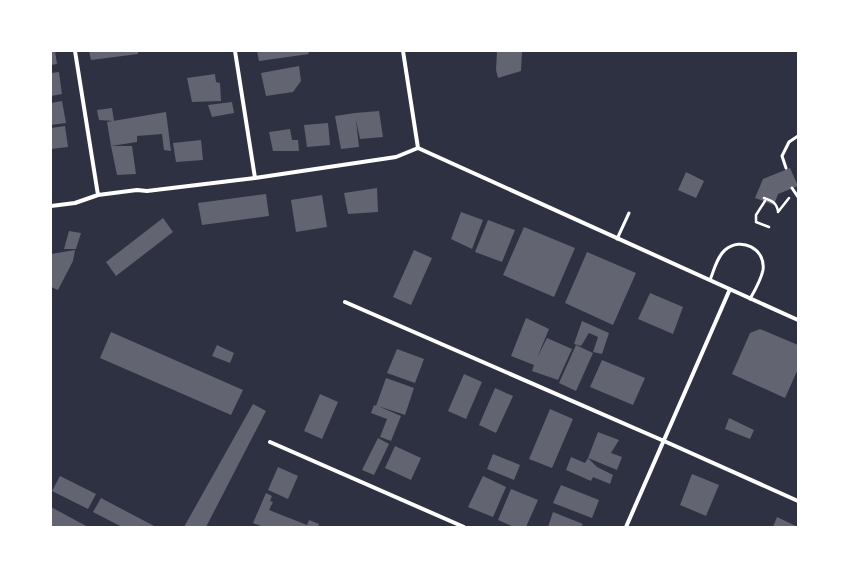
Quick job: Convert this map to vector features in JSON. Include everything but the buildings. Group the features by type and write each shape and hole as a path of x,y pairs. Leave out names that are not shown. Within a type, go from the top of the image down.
{"street":[{"path":"75,51 98,195"},
{"path":"235,51 255,178"},
{"path":"403,51 418,148"},
{"path":"51,206 75,203 98,195 137,190 147,191 255,178 396,157 418,148 798,320"},
{"path":"626,527 730,289"},
{"path":"345,302 798,501"},
{"path":"270,442 464,527"}],"lane":[{"path":"786,168 782,156 789,142 798,136"},
{"path":"792,188 798,197"},
{"path":"617,239 629,213"},
{"path":"710,280 724,251 734,245 747,244 760,254 762,262 762,274 750,299"}],"path":[{"path":"768,227 756,222 756,214 764,199 772,200 777,205 778,212"}]}
